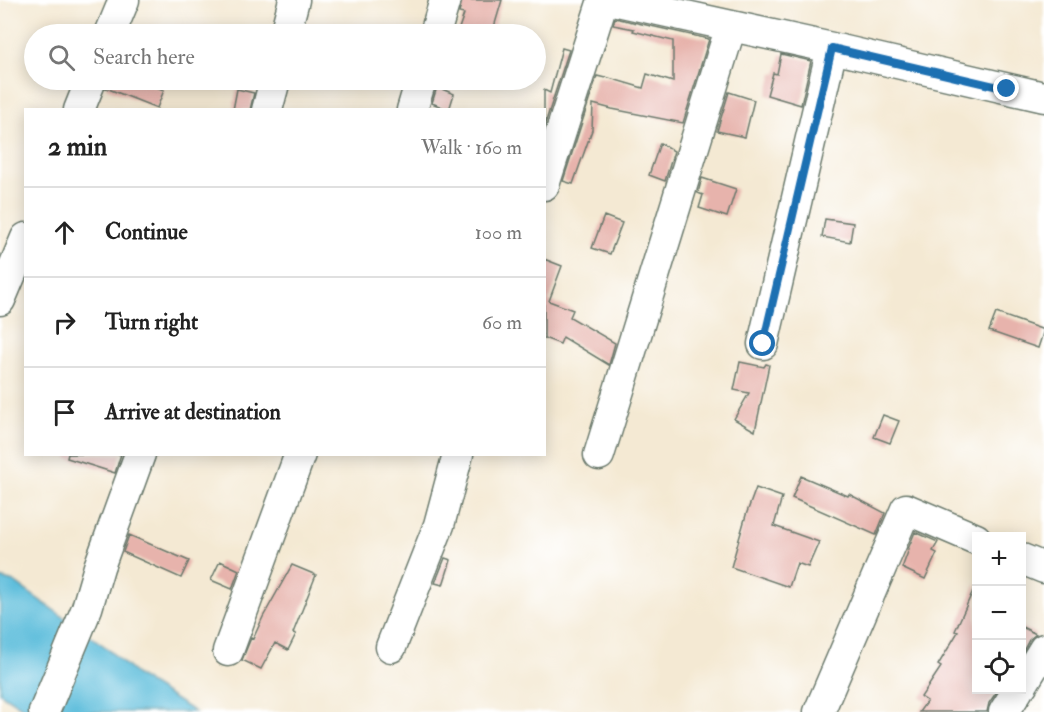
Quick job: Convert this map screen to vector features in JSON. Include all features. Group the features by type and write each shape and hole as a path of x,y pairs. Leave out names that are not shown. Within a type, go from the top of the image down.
{"street":[{"path":"114,24 124,0"},
{"path":"288,24 294,0"},
{"path":"438,24 445,0"},
{"path":"546,179 603,0"},
{"path":"613,0 1044,97"},
{"path":"599,455 731,26"},
{"path":"763,344 832,48"},
{"path":"80,108 87,90"},
{"path":"267,108 272,90"},
{"path":"413,108 418,90"},
{"path":"0,300 24,243"},
{"path":"44,712 87,608 99,567 139,456"},
{"path":"228,651 299,456"},
{"path":"391,647 439,525 457,456"},
{"path":"819,712 906,509 972,537"},
{"path":"1026,560 1044,568"},
{"path":"1026,678 1044,649"},
{"path":"1004,712 1015,694"}],"water":[{"path":"0,578 14,582 103,645 139,677 195,712 29,712 0,693"}],"building":[{"path":"462,0 502,0 495,24 460,24 464,14 459,13"},
{"path":"615,18 709,39 683,123 593,104 592,130 573,184 563,181 597,76 643,88 647,74 673,82 673,41 613,25"},
{"path":"562,48 569,50 546,121 544,90 550,93"},
{"path":"781,54 811,61 801,105 767,95 773,73 777,74"},
{"path":"111,90 164,90 157,108"},
{"path":"237,90 254,93 250,108 233,108"},
{"path":"436,90 454,94 450,108 432,103"},
{"path":"729,92 754,100 745,137 717,131"},
{"path":"660,143 674,151 665,181 649,175"},
{"path":"702,178 736,189 727,217 699,208 703,195 698,193"},
{"path":"604,216 622,223 610,254 592,248"},
{"path":"825,219 853,223 850,242 822,237"},
{"path":"546,260 562,266 549,301 573,310 570,317 615,343 609,365 563,337 560,344 546,339"},
{"path":"996,313 1044,330 1038,348 989,331"},
{"path":"740,362 764,367 766,364 769,365 755,431 734,419 749,393 734,390"},
{"path":"883,415 899,421 890,443 874,437"},
{"path":"68,456 120,456 115,473 67,458"},
{"path":"801,476 848,496 849,494 885,513 876,535 792,498"},
{"path":"756,488 782,497 774,526 819,542 808,567 797,563 789,587 731,567"},
{"path":"915,532 938,542 933,551 937,553 925,579 902,568"},
{"path":"129,535 189,561 181,578 123,552"},
{"path":"445,558 451,560 443,585 435,583"},
{"path":"220,561 239,570 232,589 211,580"},
{"path":"292,565 316,575 293,633 296,634 288,650 275,643 261,669 242,660 251,638 253,639"},
{"path":"972,593 972,694 995,694 989,703 987,712 919,712 927,701 921,697 941,667 938,665 958,632 955,631"},
{"path":"1026,629 1036,634 1026,646"}],"route":[{"path":"763,344 832,48 1007,89"}]}
